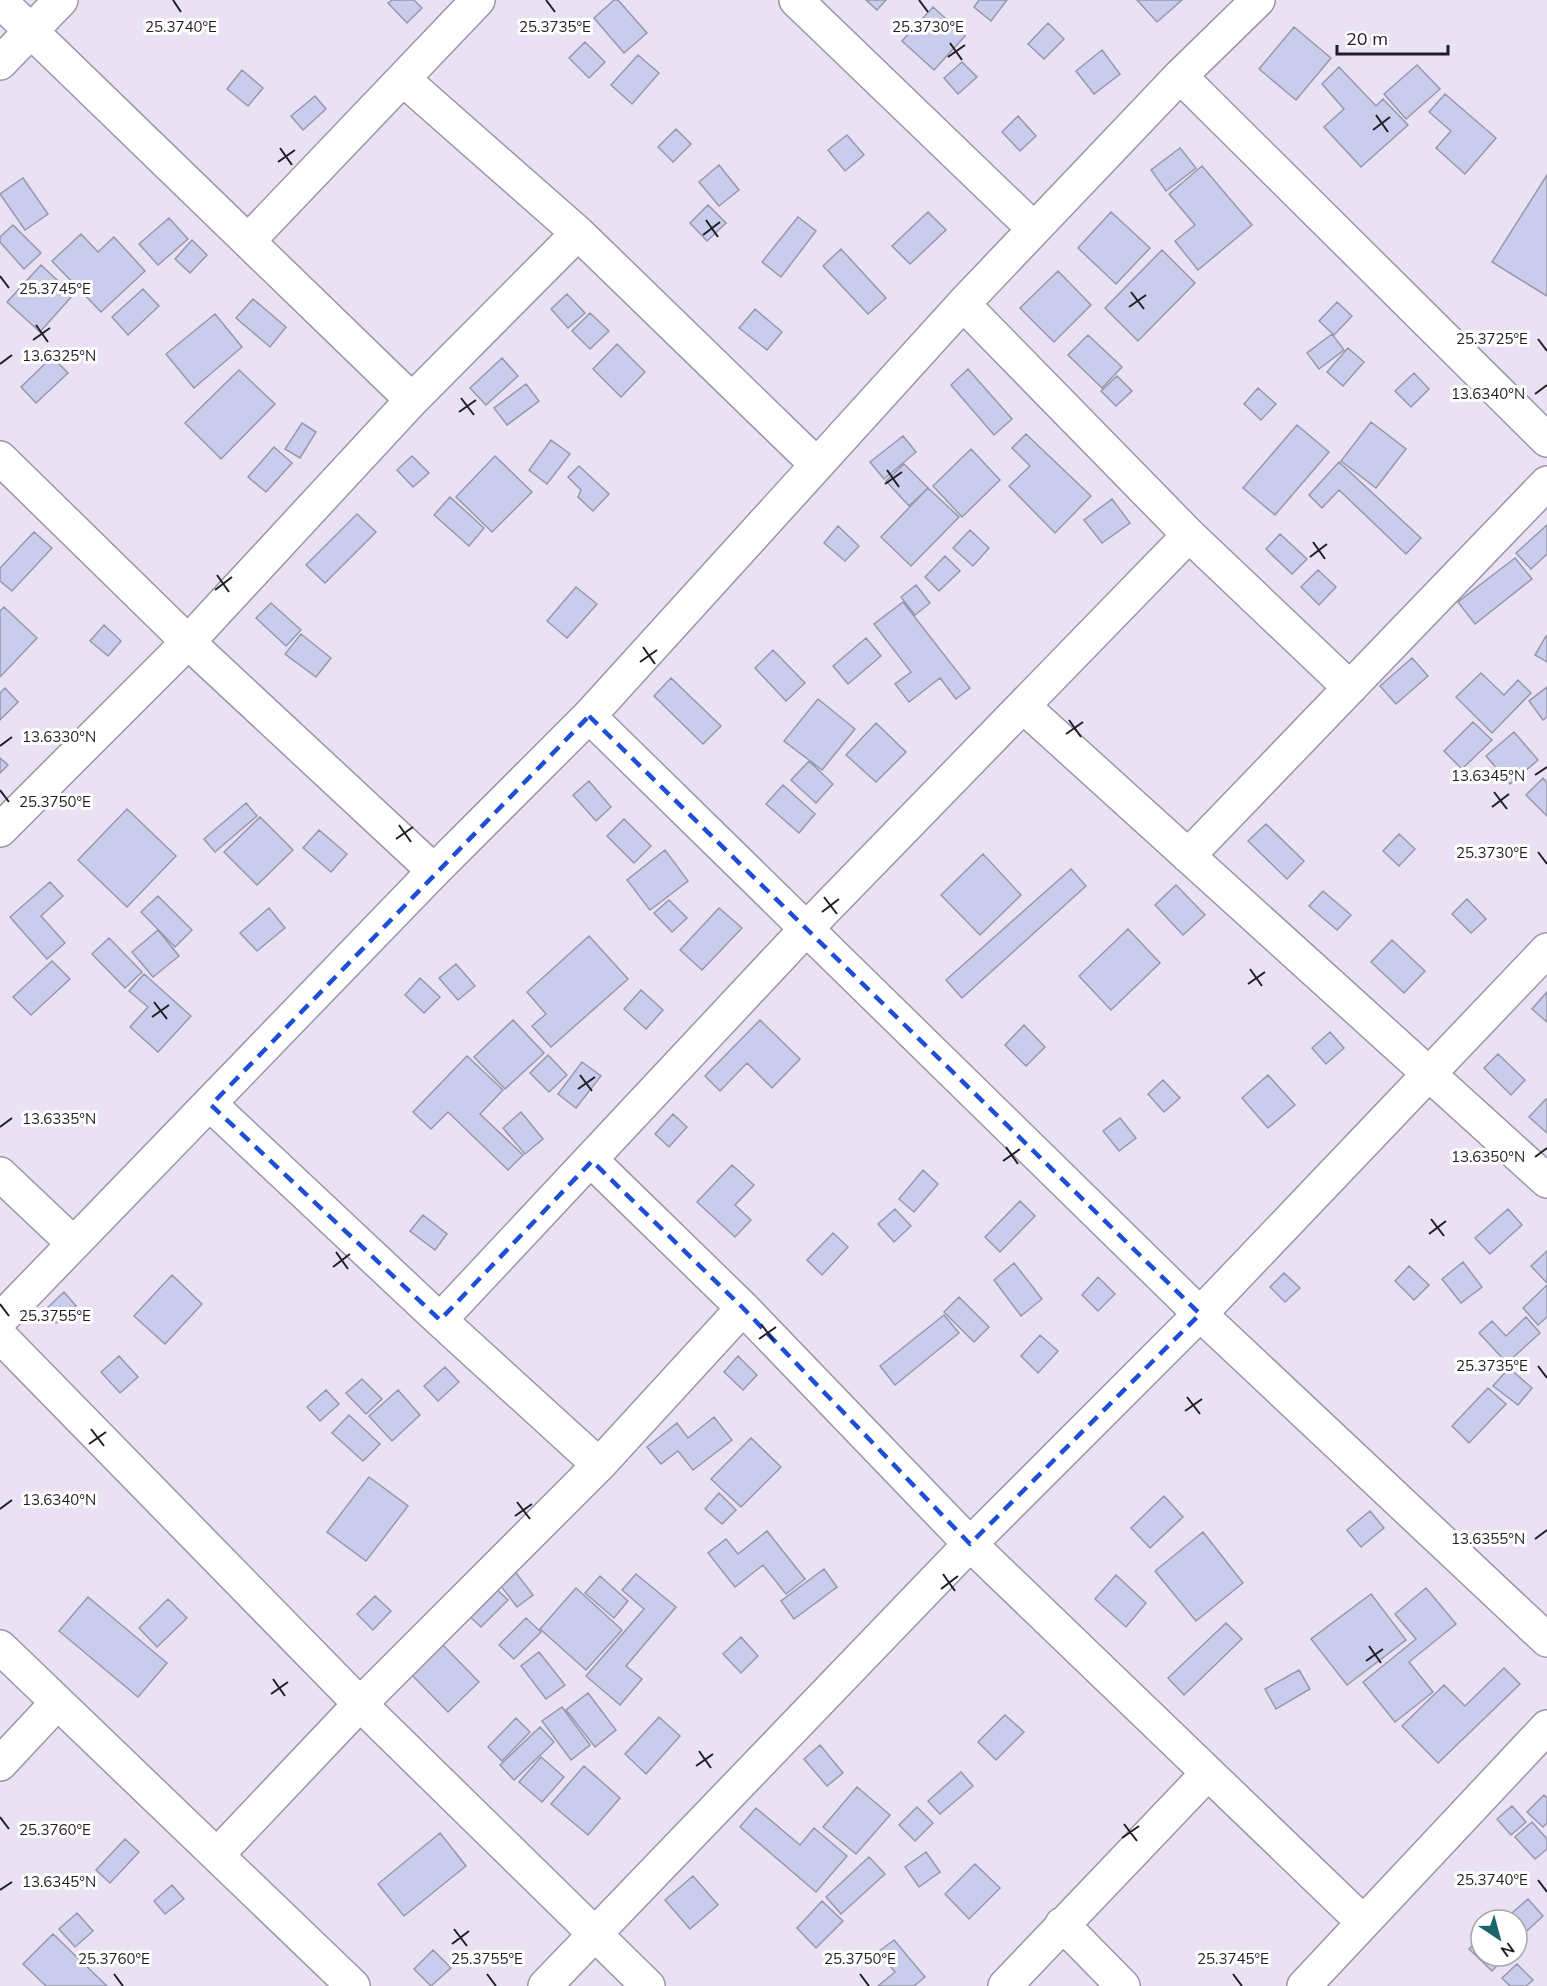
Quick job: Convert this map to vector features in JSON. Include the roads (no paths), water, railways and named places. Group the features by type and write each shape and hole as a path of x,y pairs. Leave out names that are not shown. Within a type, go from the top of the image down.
{"street":[{"path":"0,63 61,0"},
{"path":"249,240 478,0"},
{"path":"0,1320 73,1243 211,1105 434,871 589,716 963,304 1180,76 1258,0"},
{"path":"0,1 412,400"},
{"path":"804,3 1034,230"},
{"path":"1180,76 1547,440"},
{"path":"403,79 578,233 817,465"},
{"path":"0,830 188,642 412,400 578,233"},
{"path":"963,304 1189,535 1350,688"},
{"path":"0,458 188,642 434,871"},
{"path":"1188,856 1547,483"},
{"path":"440,1320 592,1161 807,928 1189,535"},
{"path":"1023,706 1547,1181"},
{"path":"589,716 1200,1314 1547,1640"},
{"path":"545,1986 593,1933 970,1544 1200,1314 1428,1072 1547,950"},
{"path":"211,1105 440,1320 599,1465"},
{"path":"592,1161 743,1308 970,1544 1363,1922"},
{"path":"0,1174 73,1243"},
{"path":"217,1855 360,1704 599,1465 743,1308"},
{"path":"0,1336 360,1704 648,1986"},
{"path":"0,1647 56,1704 353,1986"},
{"path":"0,1764 56,1704"},
{"path":"1304,1986 1547,1727"},
{"path":"1005,1986 1207,1774"},
{"path":"1062,1924 1123,1986"}]}
